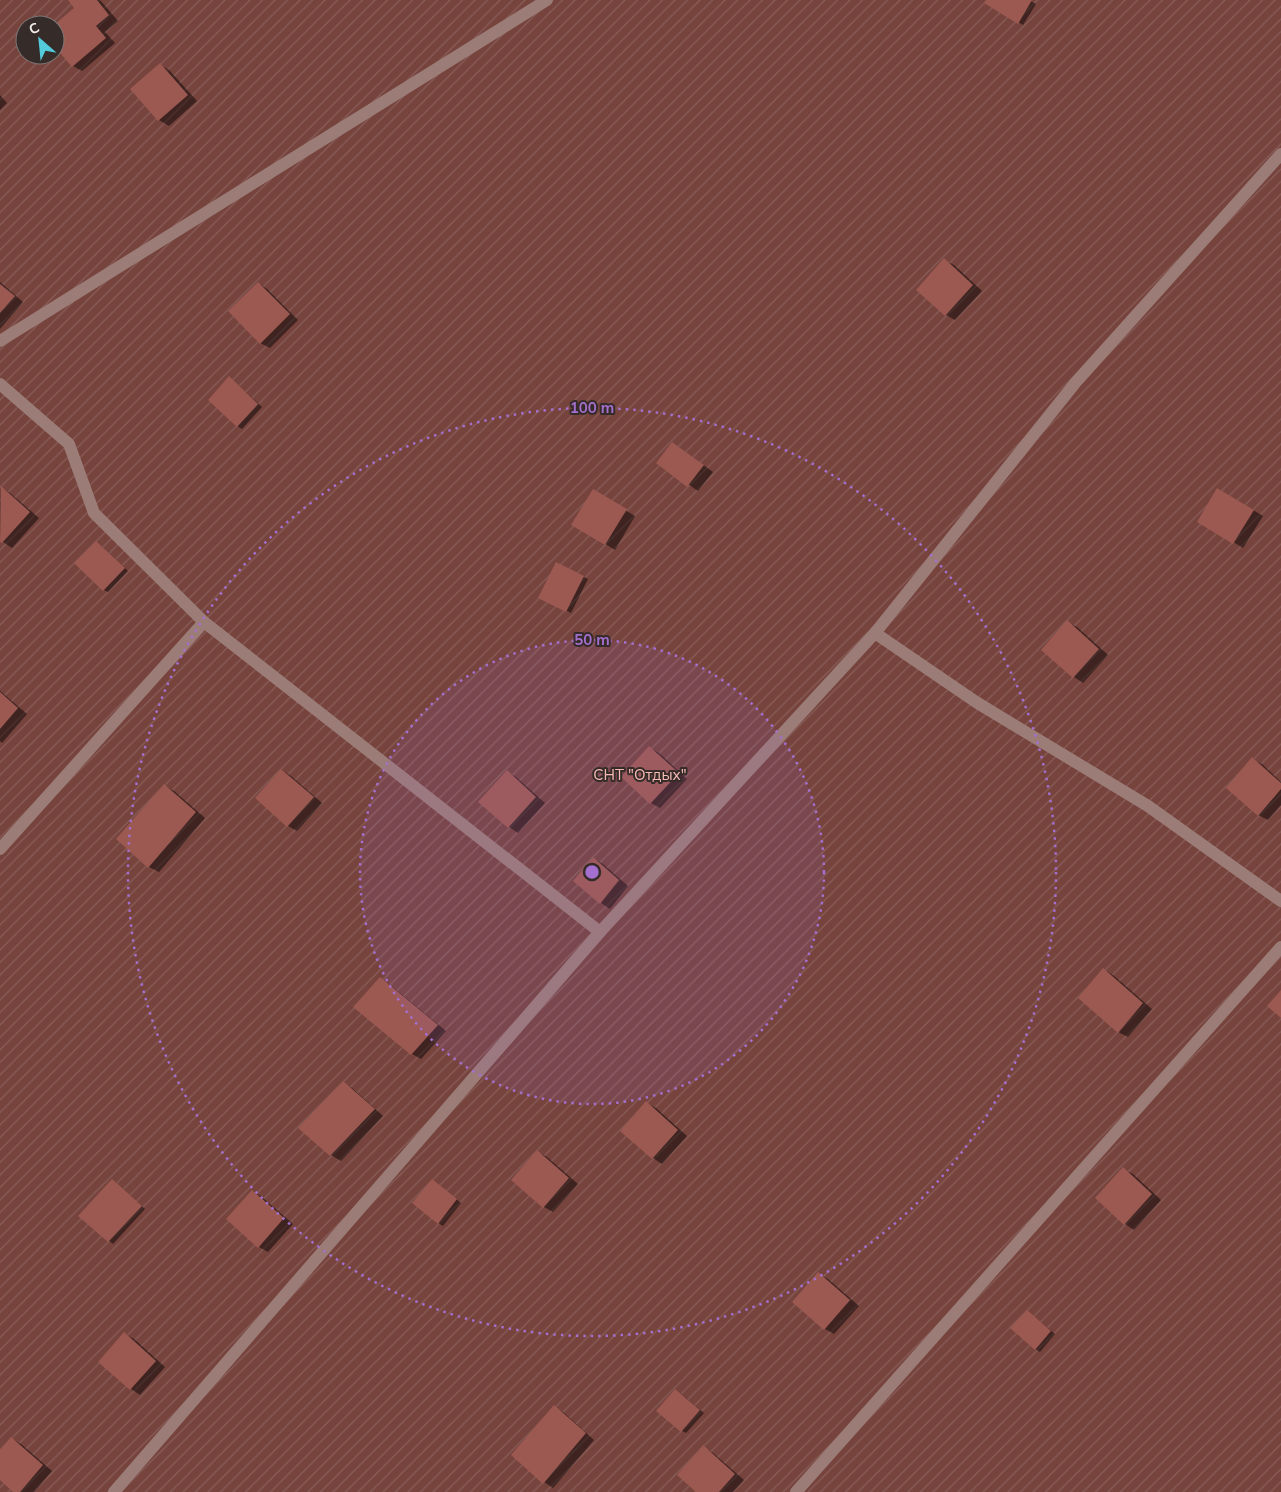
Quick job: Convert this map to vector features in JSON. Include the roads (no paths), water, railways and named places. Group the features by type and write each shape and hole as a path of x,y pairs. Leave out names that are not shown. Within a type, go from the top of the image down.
{"lane":[{"path":"0,341 547,0"},
{"path":"114,1492 600,932 875,633 1076,382 1281,154"},
{"path":"0,384 69,444 94,513 204,622 600,932"},
{"path":"0,849 204,622"},
{"path":"875,633 976,702 1148,806 1281,901"},
{"path":"796,1492 1281,947"}],"park label":[{"name":"СНТ \"Отдых\"","path":"640,774"}]}
